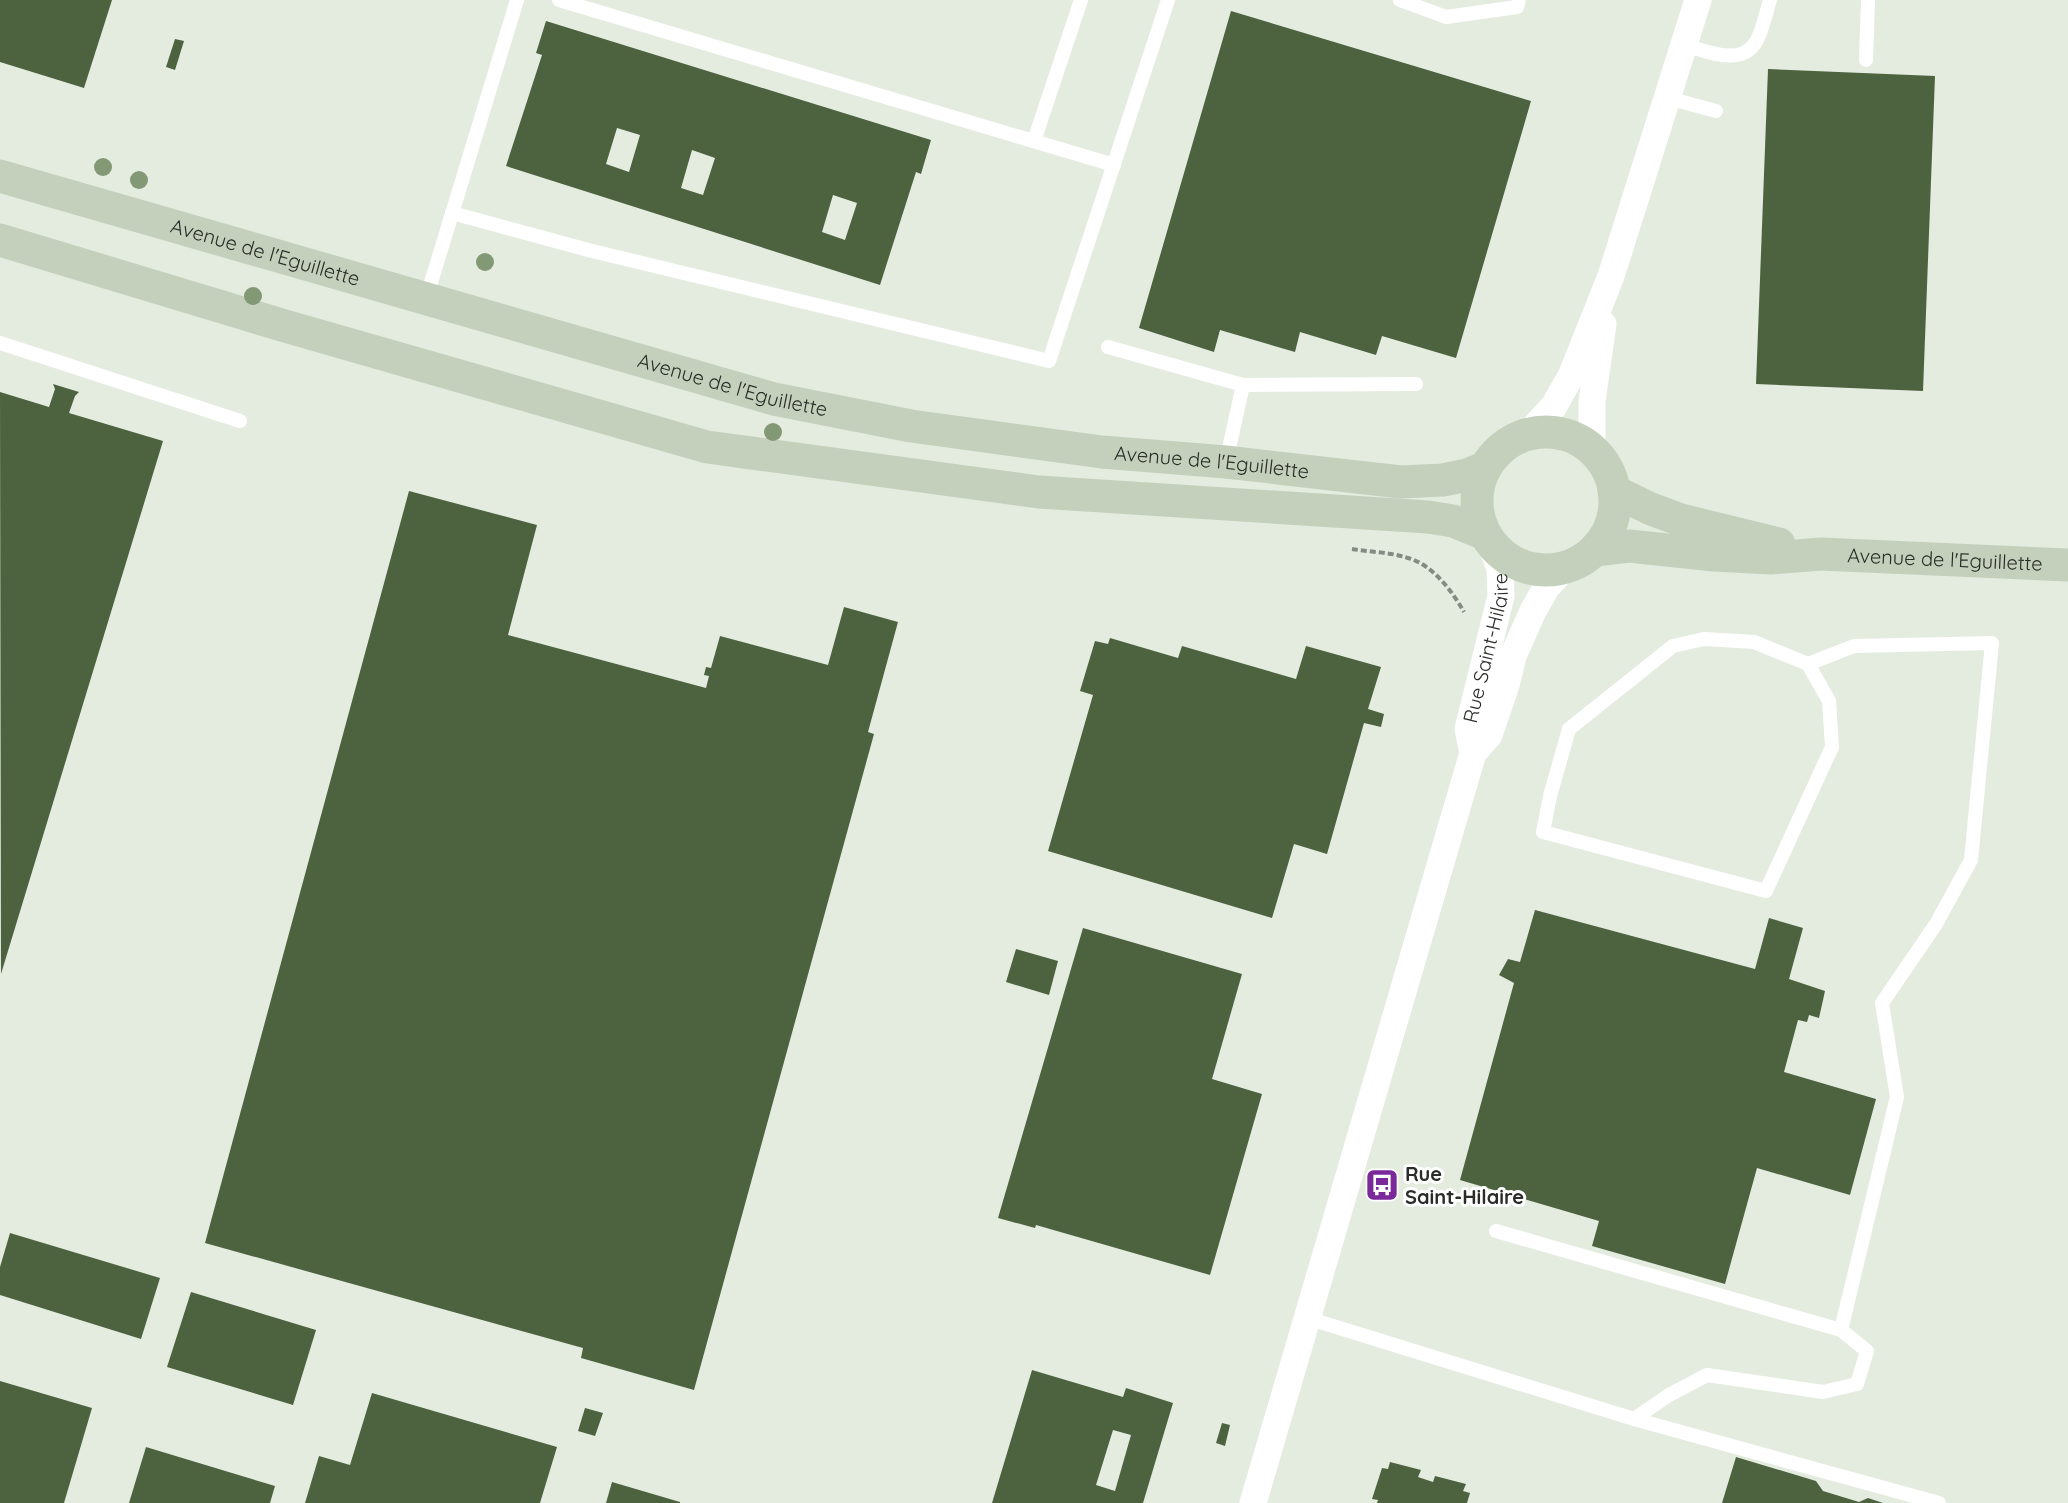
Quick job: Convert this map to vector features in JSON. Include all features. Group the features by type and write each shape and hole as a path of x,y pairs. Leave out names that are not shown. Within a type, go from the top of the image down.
{"street":[{"path":"1528,434 1554,406 1572,374 1611,276 1698,0"},
{"name":"Avenue de l'Eguillette","path":"0,176 774,399 911,426 1102,452 1418,482 1451,479 1485,468"},
{"name":"Avenue de l'Eguillette","path":"0,240 285,326 707,447 1039,492 1428,517 1453,521 1488,539"},
{"path":"1592,450 1592,401 1611,276"},
{"path":"1551,432 1573,438 1592,450 1610,476 1615,500 1613,518 1606,535 1595,550 1579,562 1559,569 1539,570 1519,565 1504,556 1488,539 1478,514 1479,482 1485,468 1496,453 1511,441 1528,434 1551,432"},
{"name":"Avenue de l'Eguillette","path":"1614,491 1680,520 1821,555"},
{"name":"Rue Saint-Hilaire","path":"1473,753 1468,729 1501,596 1500,569 1488,539"},
{"name":"Avenue de l'Eguillette","path":"1595,550 1629,546 1771,558 1821,555 2068,565"},
{"name":"Rue Saint-Hilaire","path":"1253,1503 1473,753 1489,735 1513,657 1533,611 1546,588 1566,566"}],"lane":[{"path":"426,299 517,0"},
{"path":"560,0 1114,165"},
{"path":"1034,141 1081,0"},
{"path":"452,213 603,253 1049,361 1168,0"},
{"path":"1400,0 1446,17 1517,7 1519,0"},
{"path":"1684,45 1728,57 1743,54 1757,41 1770,0"},
{"path":"1866,60 1868,0"},
{"path":"1668,98 1716,111"},
{"path":"0,343 240,421"},
{"path":"1108,347 1243,385 1416,384"},
{"path":"1226,462 1243,385"},
{"path":"1808,664 1829,701 1832,747 1766,891 1543,832 1550,796 1569,729 1673,646 1704,639 1754,642 1808,664 1854,646 1992,643 1971,860 1936,924 1882,1003 1897,1097 1841,1330"},
{"path":"1496,1231 1841,1330 1868,1351 1857,1384 1823,1392 1707,1376 1668,1395 1634,1419"},
{"path":"1307,1318 1634,1419 1939,1503"}],"building":[{"path":"0,0 112,0 84,88 0,62"},
{"path":"1231,11 1531,101 1456,358 1382,336 1376,355 1300,332 1295,352 1220,330 1214,352 1139,328"},
{"path":"546,21 931,140 921,174 916,172 880,285 506,166 542,55 536,53","holes":["617,128 640,135 629,172 606,164","692,150 715,158 703,195 681,188","833,195 857,203 845,240 822,232"]},
{"path":"175,39 184,41 175,70 166,67"},
{"path":"1768,69 1935,76 1923,391 1756,384"},
{"path":"53,384 79,392 75,396 69,413 163,441 1,974 0,392 49,407 55,389"},
{"path":"409,491 537,525 508,635 706,688 709,676 704,675 706,667 711,668 720,636 828,665 844,607 898,622 868,732 874,734 694,1390 581,1358 583,1348 205,1243"},
{"path":"1110,638 1178,658 1182,646 1296,679 1306,646 1381,667 1368,709 1384,714 1381,727 1364,723 1327,854 1294,844 1272,918 1048,851 1093,695 1080,691 1095,641 1108,644"},
{"path":"1535,910 1755,969 1769,918 1803,928 1789,979 1825,991 1819,1018 1809,1015 1807,1022 1798,1020 1784,1072 1876,1099 1850,1195 1757,1168 1725,1284 1592,1246 1599,1221 1460,1180 1514,983 1499,975 1508,959 1520,962"},
{"path":"1083,928 1242,974 1212,1079 1262,1094 1210,1275 1036,1225 1035,1228 998,1218"},
{"path":"1016,949 1058,961 1049,995 1006,982"},
{"path":"10,1233 160,1278 141,1339 0,1295 0,1267"},
{"path":"191,1292 316,1330 293,1405 167,1367"},
{"path":"1032,1370 1123,1397 1126,1388 1173,1403 1143,1503 992,1503","holes":["1113,1430 1131,1435 1115,1491 1096,1485"]},
{"path":"0,1381 92,1408 64,1503 0,1503"},
{"path":"372,1393 557,1447 540,1503 305,1503 319,1456 350,1465"},
{"path":"585,1408 603,1413 595,1436 578,1431"},
{"path":"1222,1423 1230,1425 1225,1446 1216,1443"},
{"path":"146,1447 275,1486 270,1503 129,1503"},
{"path":"1736,1457 1816,1481 1823,1491 1859,1502 1868,1498 1883,1503 1722,1503"},
{"path":"1390,1462 1421,1470 1418,1477 1433,1482 1435,1476 1466,1484 1463,1491 1470,1493 1467,1503 1377,1503 1378,1500 1372,1499 1382,1468 1388,1469"},
{"path":"612,1482 680,1502 680,1503 606,1503"}],"place":[{"name":"Rue Saint-Hilaire","path":"1382,1185"}]}
